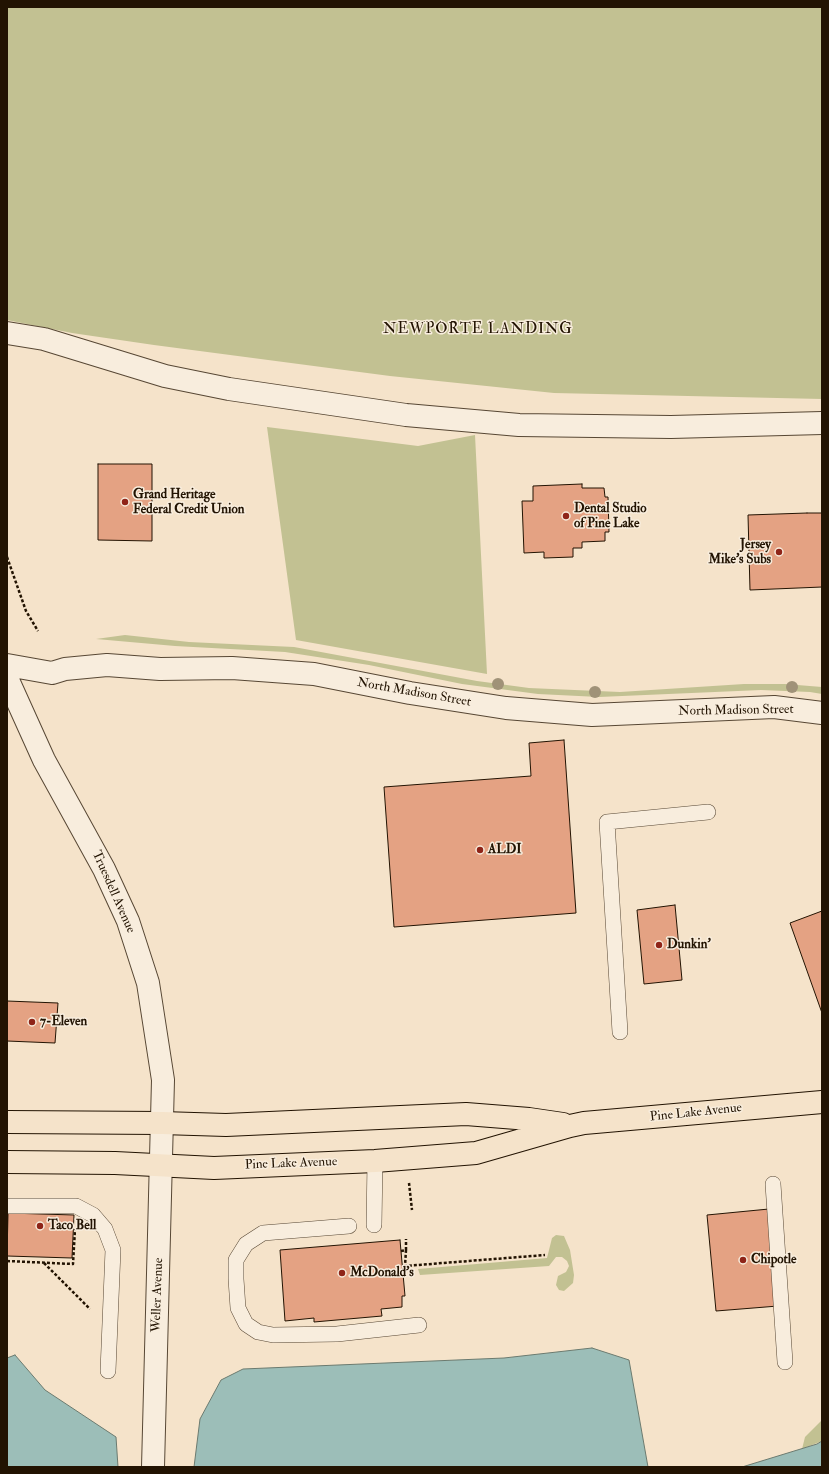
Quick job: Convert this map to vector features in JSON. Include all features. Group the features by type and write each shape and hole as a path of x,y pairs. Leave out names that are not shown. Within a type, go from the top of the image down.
{"main road":[{"name":"Pine Lake Avenue","path":"7,1162 115,1163 214,1168 375,1161 476,1153 570,1126 822,1102"},
{"name":"Pine Lake Avenue","path":"7,1122 226,1125 466,1114 529,1119 570,1126"}],"street":[{"path":"7,333 44,339 165,376 222,388 406,415 519,425 671,427 822,423"},
{"name":"North Madison Street","path":"7,665 52,673 65,669 107,665 160,669 232,668 314,674 410,693 506,708 592,715 774,707 822,712"},
{"name":"Truesdell Avenue","path":"7,678 44,760 97,853 128,921 148,983 163,1080 162,1123"},
{"name":"Weller Avenue","path":"153,1467 162,1123"}],"lane":[{"path":"620,1032 607,822 708,812"},
{"path":"374,1225 375,1161"},
{"path":"773,1184 784,1362"},
{"path":"7,1206 76,1206 93,1215 105,1229 113,1250 108,1371"},
{"path":"349,1226 263,1233 246,1244 236,1260 238,1308 246,1324 258,1332 273,1335 337,1334 420,1325"}],"path":[{"path":"7,557 26,611 38,631"},
{"path":"408,1176 412,1210"},
{"path":"7,1261 74,1264 76,1206"},
{"path":"406,1239 405,1266 545,1255"},
{"path":"401,1251 406,1250"},
{"path":"44,1263 101,1320 110,1332"}],"shaded area":[{"path":"7,7 822,7 822,399 554,393 390,376 154,345 72,333 7,320"},
{"path":"267,427 418,446 475,435 487,674 296,640"},
{"path":"125,635 189,642 294,647 477,681 529,688 620,692 744,684 785,684 822,687 822,694 810,692 761,690 599,697 538,694 462,684 369,665 285,652 175,646 96,639"},
{"path":"556,1235 564,1236 570,1250 574,1275 573,1283 564,1291 559,1290 556,1285 558,1276 566,1272 569,1266 567,1261 562,1257 556,1257 549,1266 420,1275 418,1269 547,1258 552,1238"},
{"path":"822,1420 822,1441 802,1449 805,1437"}],"water":[{"path":"592,1348 629,1360 648,1467 194,1467 200,1419 221,1380 243,1369 504,1358"},
{"path":"15,1355 45,1390 116,1437 118,1467 7,1467 7,1358"},
{"path":"822,1441 822,1467 742,1467 817,1444"}],"building":[{"name":"Grand Heritage Federal Credit Union","path":"98,464 152,464 152,541 98,540"},
{"name":"Dental Studio of Pine Lake","path":"582,484 582,488 604,488 605,497 608,497 609,532 605,532 605,541 582,542 582,548 573,548 573,557 544,558 544,552 524,553 522,501 533,501 533,486"},
{"path":"822,513 822,587 750,590 748,515"},
{"name":"ALDI","path":"564,740 576,913 394,927 384,787 531,776 529,743"},
{"name":"Dunkin'","path":"675,905 682,980 644,984 637,910"},
{"path":"822,911 822,1013 790,923"},
{"name":"7-Eleven","path":"7,1001 58,1003 55,1043 7,1041"},
{"name":"Chipotle","path":"769,1209 778,1306 716,1311 707,1215"},
{"name":"Taco Bell","path":"8,1213 74,1215 72,1258 7,1256"},
{"name":"McDonald's","path":"400,1240 405,1296 402,1296 402,1307 381,1309 382,1316 314,1322 314,1318 285,1321 280,1250"}],"place":[{"name":"Grand Heritage Federal Credit Union","path":"125,502"},
{"name":"Dental Studio of Pine Lake","path":"566,516"},
{"name":"Jersey Mike's Subs","path":"779,552"},
{"name":"ALDI","path":"480,850"},
{"name":"Dunkin'","path":"659,945"},
{"name":"7-Eleven","path":"32,1022"},
{"name":"Taco Bell","path":"40,1226"},
{"name":"Chipotle","path":"743,1260"},
{"name":"McDonald's","path":"342,1273"}],"district":[{"name":"NEWPORTE LANDING","path":"478,330"}]}
